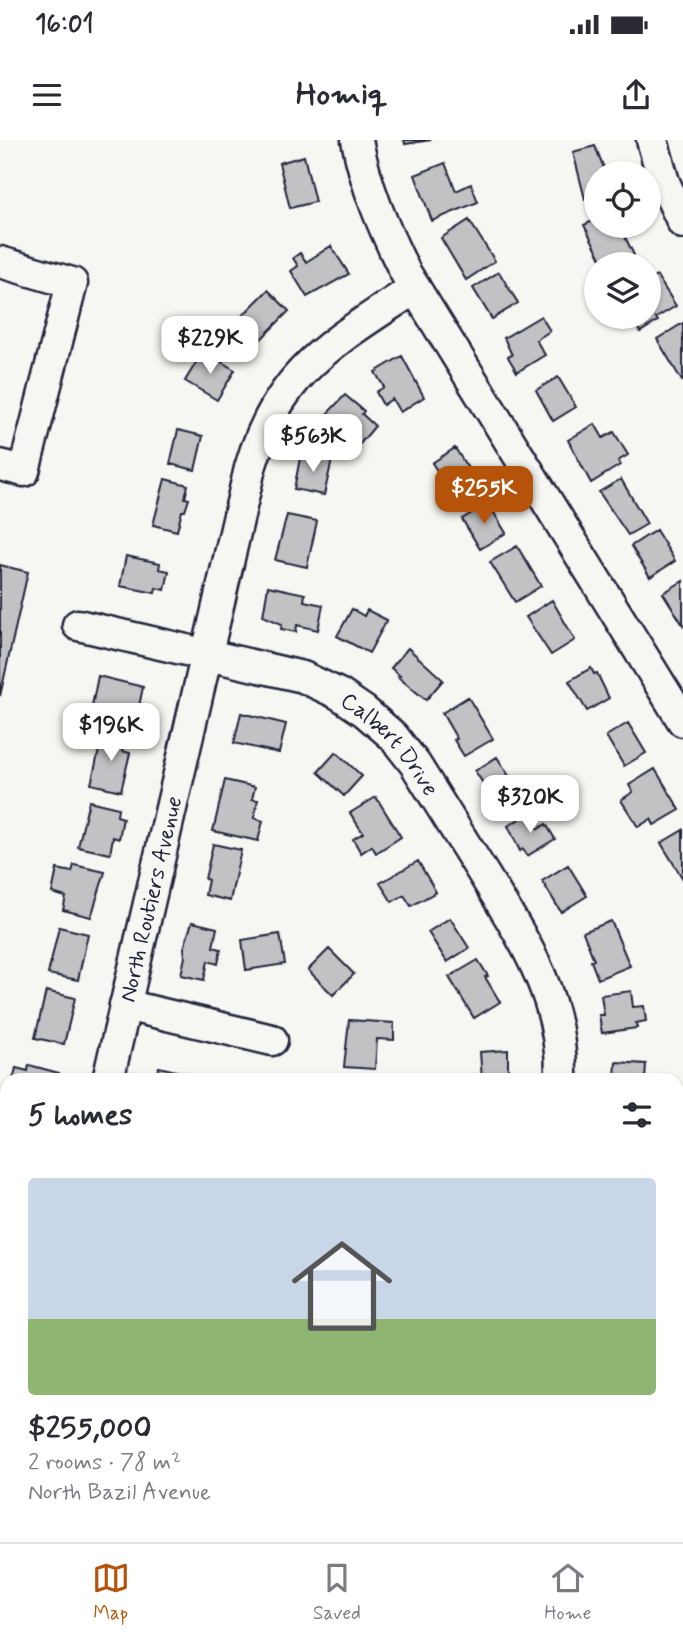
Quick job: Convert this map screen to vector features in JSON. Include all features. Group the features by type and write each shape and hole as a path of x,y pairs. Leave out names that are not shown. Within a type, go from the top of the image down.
{"street":[{"path":"357,140 372,200 395,255 679,704"},
{"path":"652,140 679,206"},
{"path":"0,262 72,283 24,471 0,465"},
{"name":"North Routiers Avenue","path":"110,1073 206,653 259,440 276,405 306,367 327,347 415,288"},
{"name":"Calbert Drive","path":"78,625 303,677 364,711 393,736 411,757 534,957 556,1022 560,1073"},
{"path":"125,1005 272,1040"}],"building":[{"path":"404,140 431,140 405,144"},
{"path":"595,146 601,161 584,161 584,195 573,152"},
{"path":"304,156 315,202 290,208 279,163"},
{"path":"445,163 456,191 471,184 478,202 432,221 415,175"},
{"path":"469,220 495,261 466,280 441,238"},
{"path":"591,238 626,238 632,252 598,252"},
{"path":"331,246 349,274 307,297 291,271 298,266 293,258 300,253 306,262"},
{"path":"499,272 518,303 492,319 473,288"},
{"path":"661,282 676,306 661,315"},
{"path":"268,290 289,311 256,344 235,323"},
{"path":"541,316 550,331 536,340 545,355 517,372 508,357 512,355 504,338"},
{"path":"683,323 683,380 682,381 657,339"},
{"path":"203,351 235,370 217,400 185,381"},
{"path":"402,356 424,397 400,412 392,399 383,405 376,392 384,387 375,372"},
{"path":"558,377 576,407 553,421 536,390"},
{"path":"345,395 364,411 362,414 375,426 359,445 346,434 343,438 323,422"},
{"path":"595,424 603,438 614,432 628,455 618,461 620,465 591,483 568,440"},
{"path":"178,430 203,436 195,470 170,464"},
{"path":"455,448 474,478 451,492 432,463"},
{"path":"301,453 332,460 324,495 294,489"},
{"path":"165,479 188,485 185,498 189,499 185,511 182,511 177,531 153,525"},
{"path":"621,479 647,524 628,535 599,492"},
{"path":"488,503 506,533 480,549 462,519"},
{"path":"287,515 317,521 307,567 275,560"},
{"path":"656,530 675,561 650,577 631,546"},
{"path":"517,546 541,586 515,602 490,562"},
{"path":"126,556 160,563 159,569 169,571 165,590 156,588 155,593 120,586"},
{"path":"0,565 28,572 0,696"},
{"path":"683,581 683,625 663,593"},
{"path":"268,586 305,594 304,601 323,605 318,630 297,625 296,632 281,629 282,624 263,616"},
{"path":"552,600 575,640 551,655 526,617"},
{"path":"352,609 364,616 367,610 387,620 369,653 337,636"},
{"path":"408,648 443,680 426,700 391,668"},
{"path":"591,668 594,674 597,673 609,698 587,711 569,681"},
{"path":"98,676 143,687 137,716 92,706"},
{"path":"468,697 493,739 464,756 442,713"},
{"path":"241,713 286,724 279,753 234,743"},
{"path":"628,723 646,753 624,766 606,736"},
{"path":"107,732 125,737 122,751 130,753 121,791 91,784 100,746 103,747"},
{"path":"336,752 362,776 344,796 318,772"},
{"path":"497,757 516,787 494,800 475,771"},
{"path":"655,769 680,810 654,825 651,819 638,827 621,800 633,792 629,785"},
{"path":"225,780 255,787 252,799 258,800 254,818 263,821 258,841 213,831"},
{"path":"376,797 401,837 376,853 372,846 361,853 353,839 363,833 350,813"},
{"path":"89,801 118,808 117,816 123,818 119,839 113,837 110,854 78,847"},
{"path":"529,813 538,829 546,824 555,839 527,856 523,849 520,851 508,826"},
{"path":"683,830 683,879 661,843"},
{"path":"213,844 241,850 230,901 205,895 208,880 205,879"},
{"path":"418,861 436,892 411,906 404,895 392,902 380,883"},
{"path":"74,865 105,872 91,917 63,910 66,897 52,893 57,869 72,872"},
{"path":"568,865 587,896 561,912 542,881"},
{"path":"450,918 469,948 447,962 428,932"},
{"path":"611,921 630,966 598,979 583,932"},
{"path":"192,922 217,928 213,947 221,949 218,964 208,961 204,980 181,975 184,948"},
{"path":"59,927 88,934 78,980 48,974"},
{"path":"280,934 285,964 246,970 242,940"},
{"path":"329,949 354,974 333,995 308,970"},
{"path":"478,960 500,1002 474,1018 449,977"},
{"path":"46,991 75,998 64,1044 35,1038"},
{"path":"631,991 633,1007 644,1006 646,1021 636,1023 637,1028 602,1033 599,1015 604,1015 601,995"},
{"path":"349,1020 394,1023 394,1040 377,1039 375,1069 344,1067"},
{"path":"508,1050 508,1073 482,1073 480,1052"},
{"path":"616,1062 646,1064 645,1073 615,1073"},
{"path":"29,1065 59,1073 15,1073 16,1068 28,1071"},
{"path":"159,1067 184,1073 158,1073"}]}
